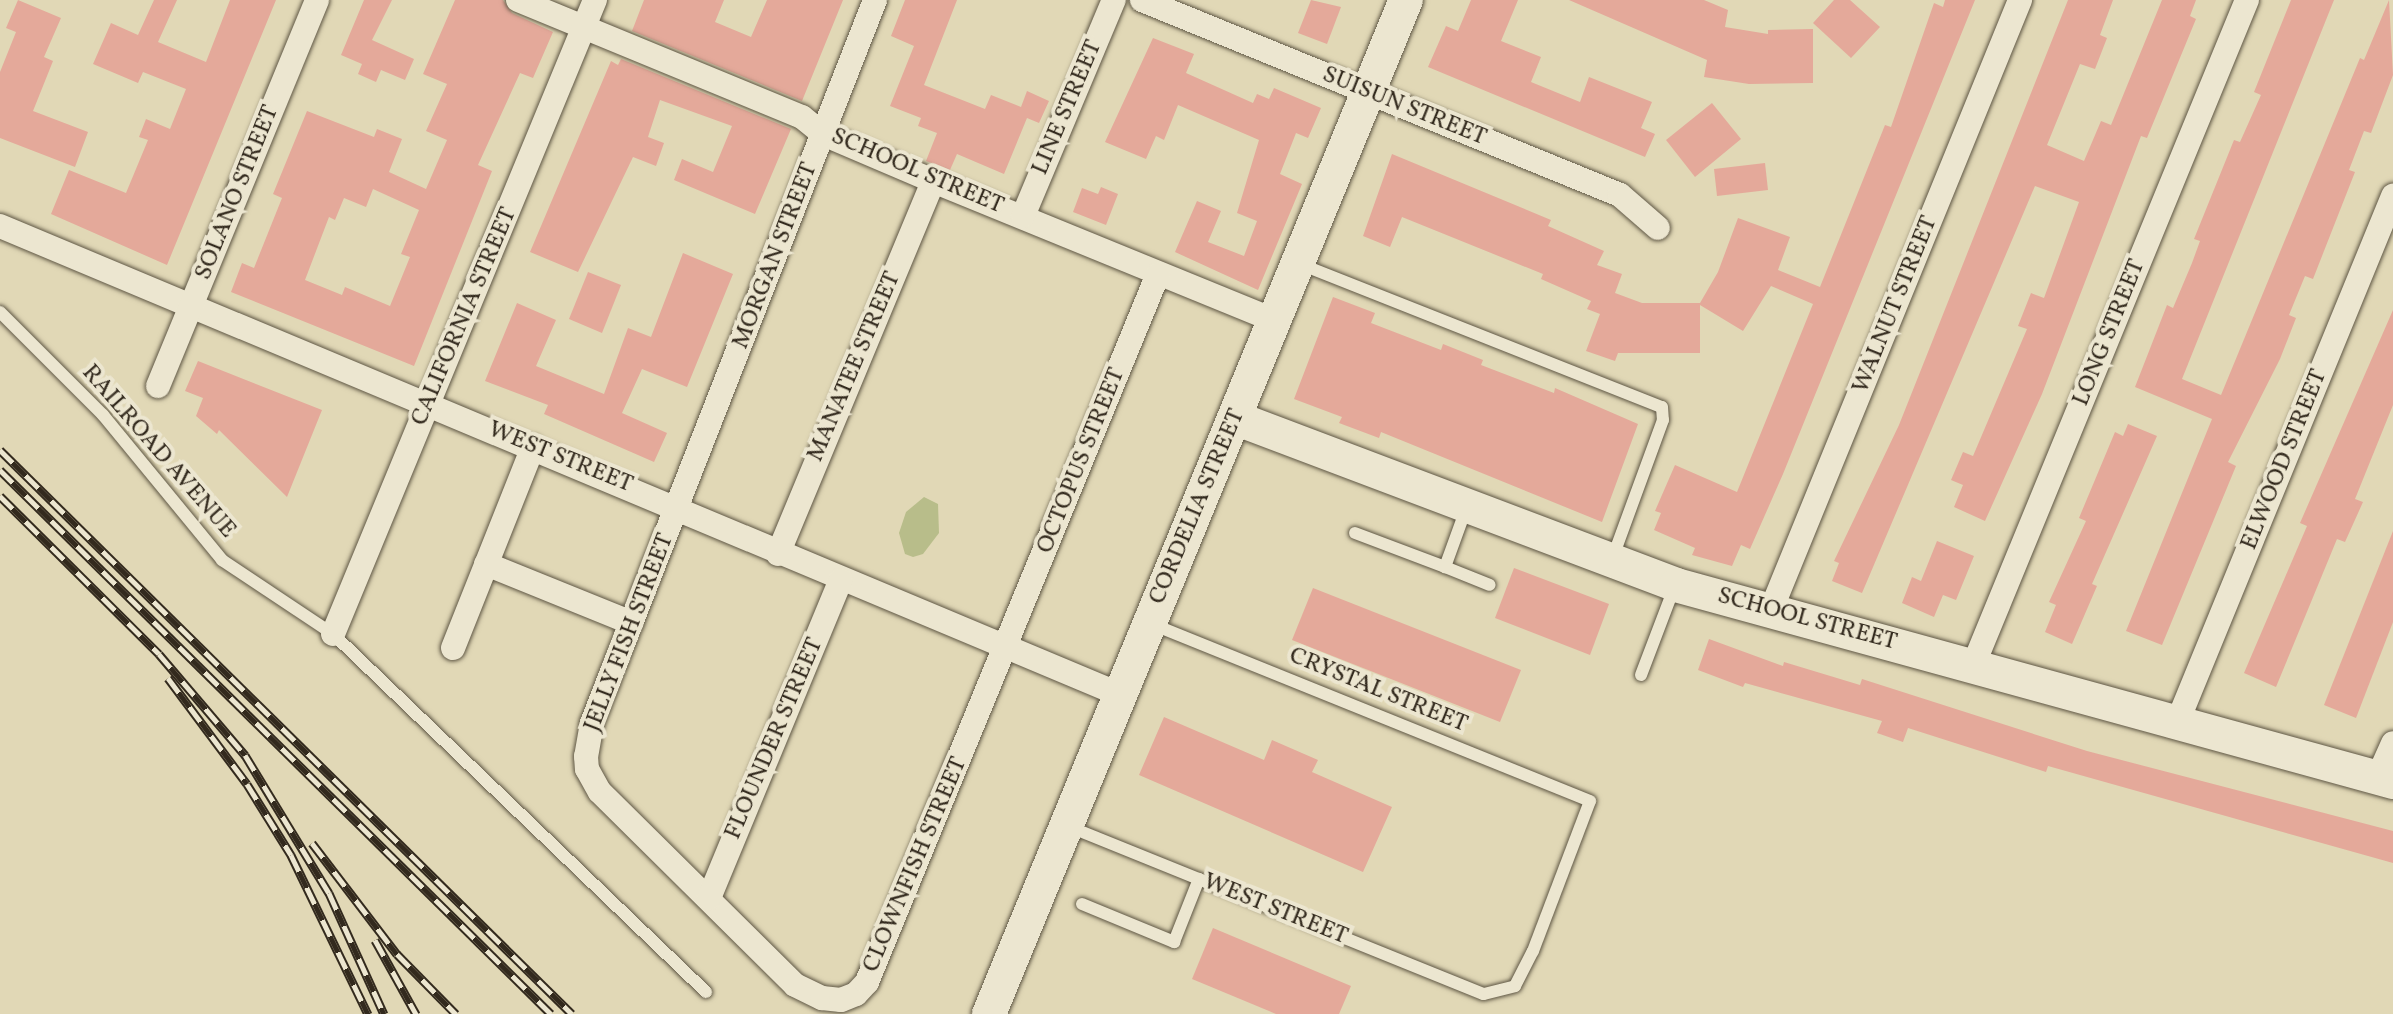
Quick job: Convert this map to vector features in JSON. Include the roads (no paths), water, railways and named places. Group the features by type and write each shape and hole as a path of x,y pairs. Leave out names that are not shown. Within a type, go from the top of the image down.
{"street":[{"name":"SOLANO STREET","path":"158,386 317,0"},
{"name":"SCHOOL STREET","path":"518,0 802,117 823,134 933,181 1276,321"},
{"name":"CALIFORNIA STREET","path":"333,634 595,0"},
{"name":"MORGAN STREET","path":"677,512 875,0"},
{"name":"LINE STREET","path":"1023,216 1114,0"},
{"name":"SUISUN STREET","path":"1142,0 1620,195 1658,228"},
{"name":"CORDELIA STREET","path":"989,1014 1406,0"},
{"name":"WALNUT STREET","path":"1771,610 2020,0"},
{"name":"LONG STREET","path":"1973,666 2247,0"},
{"name":"MANATEE STREET","path":"778,554 933,181"},
{"name":"ELWOOD STREET","path":"2177,723 2393,196"},
{"name":"WEST STREET","path":"0,226 429,406 651,495 677,512 1119,694"},
{"name":"OCTOPUS STREET","path":"1006,648 1158,274"},
{"name":"SCHOOL STREET","path":"1235,418 1676,585 2386,780"},
{"path":"453,648 533,447"},
{"name":"JELLY FISH STREET","path":"677,512 592,723 587,769 600,792 709,898"},
{"path":"486,564 632,623"},
{"name":"FLOUNDER STREET","path":"709,898 841,580"},
{"name":"CLOWNFISH STREET","path":"709,898 795,985 822,998 856,994 882,948 1006,648"},
{"path":"2386,780 2393,743"}],"lane":[{"path":"1299,263 1662,407 1663,420 1612,560"},
{"name":"RAILROAD AVENUE","path":"0,312 103,415 222,560 333,634 706,992"},
{"path":"1445,567 1467,506"},
{"path":"1355,533 1490,585"},
{"path":"1641,675 1676,585"},
{"name":"CRYSTAL STREET","path":"1151,623 1590,801 1515,986 1484,994"},
{"name":"WEST STREET","path":"1067,826 1484,994"},
{"path":"1082,904 1174,942 1199,879"}],"railway":[{"path":"0,450 572,1014"},
{"path":"0,470 551,1014"},
{"path":"0,496 159,654 245,755 329,893 384,1014"},
{"path":"168,678 247,784 291,855 368,1014"},
{"path":"312,843 397,954 456,1014"},
{"path":"375,940 416,1014"}]}
